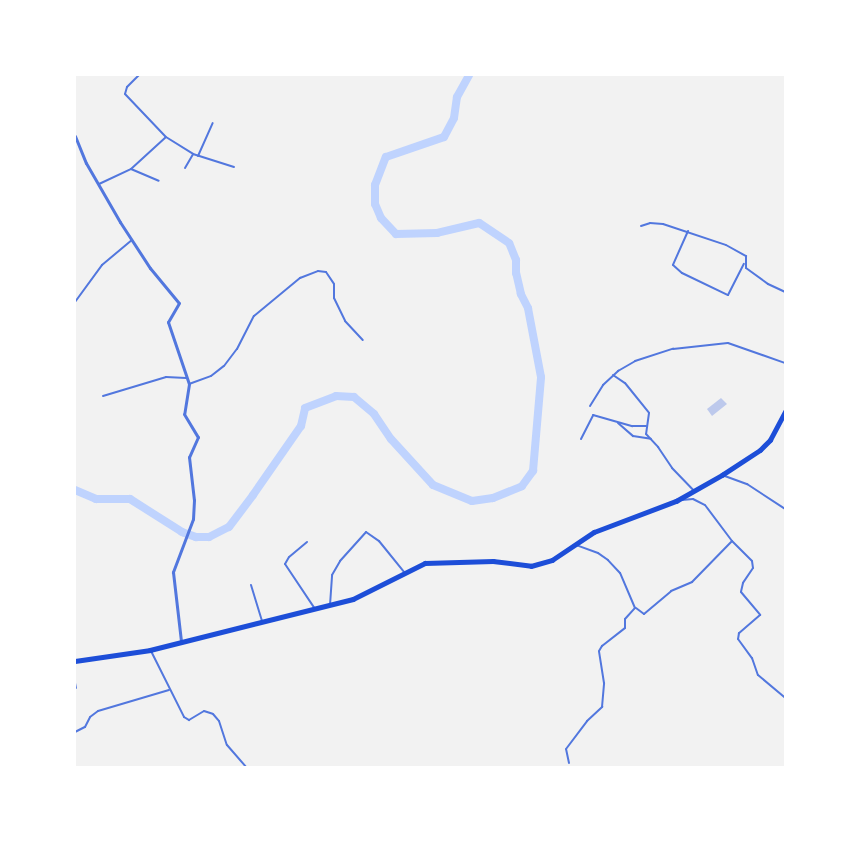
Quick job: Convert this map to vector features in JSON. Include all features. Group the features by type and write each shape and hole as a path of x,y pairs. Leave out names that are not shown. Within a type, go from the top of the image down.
{"main road":[{"path":"75,661 150,650 362,596 404,573 431,562 500,561 526,566 552,560 618,521 676,501 722,475 760,450 770,440 785,412"}],"street":[{"path":"139,75 127,87 125,94 166,137 193,154 234,167"},
{"path":"198,156 213,123"},
{"path":"785,127 785,134"},
{"path":"75,136 86,163 132,240 150,268 178,302 178,307 169,316 168,325 189,381 183,414 198,439 189,457 194,507 189,530 173,577 181,641"},
{"path":"99,184 132,169 166,137"},
{"path":"185,168 193,154"},
{"path":"132,169 159,181"},
{"path":"642,226 655,223 688,230 745,255 747,258 728,295 682,273 673,265 688,230"},
{"path":"75,302 102,265 132,240"},
{"path":"744,264 768,284 785,292"},
{"path":"104,396 166,377 175,376 189,381 211,376 224,366 237,349 255,316 297,280 320,270 326,272 334,284 334,299 348,326 363,340"},
{"path":"590,406 613,375 635,361 665,351 718,343 736,345 785,363"},
{"path":"613,375 625,383 649,413 646,434 672,468 695,491"},
{"path":"581,439 592,415 617,422 646,426"},
{"path":"617,422 633,436 651,439"},
{"path":"722,475 747,484 785,509"},
{"path":"676,501 693,499 705,505 732,541 754,564 741,592 760,615 739,633 738,639 752,658 758,675 785,698"},
{"path":"330,604 333,572 366,532 380,541 404,573"},
{"path":"574,545 598,553 608,560 620,573 635,608 644,614 671,591 692,582 732,541"},
{"path":"307,542 289,557 285,564 315,609"},
{"path":"251,585 262,622"},
{"path":"569,763 566,749 602,707 604,683 599,651 625,628 625,620 635,608"},
{"path":"150,650 186,719 204,711 216,716 227,745 246,767"},
{"path":"75,683 76,688"},
{"path":"75,732 85,727 90,717 98,711 169,690"}],"building":[{"path":"721,398 727,404 712,416 707,409"}],"waterway":[{"path":"75,490 96,499 130,499 182,532 196,537 209,537 229,527 253,495 301,426 305,408 336,396 354,397 374,414 391,439 433,485 472,501 493,498 522,486 533,471 541,377 528,308 521,294 516,273 516,260 509,243 479,223 437,233 396,234 381,218 375,204 375,185 386,157 444,137 454,118 457,97 469,75"}]}
